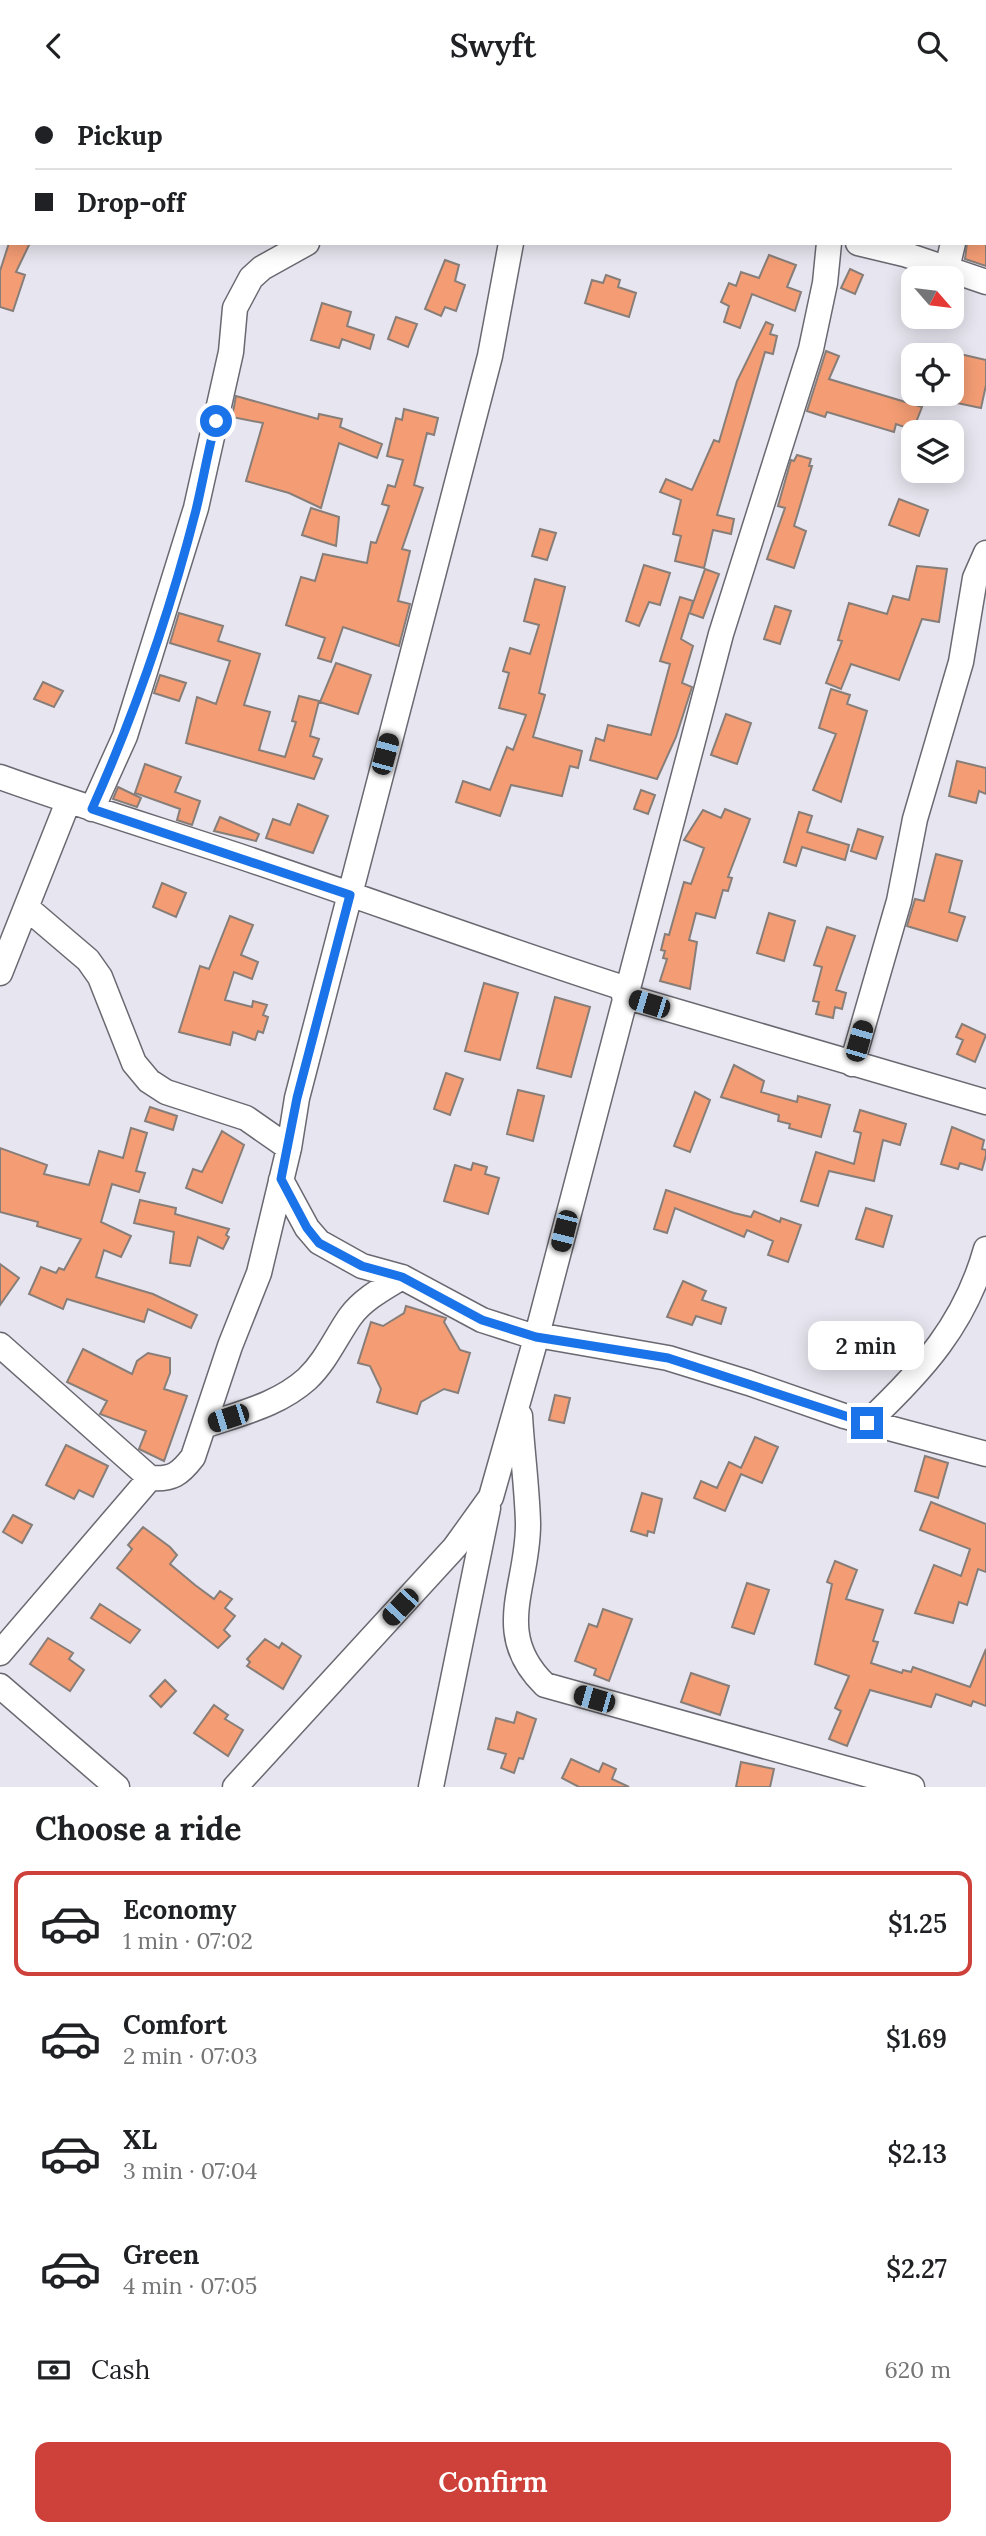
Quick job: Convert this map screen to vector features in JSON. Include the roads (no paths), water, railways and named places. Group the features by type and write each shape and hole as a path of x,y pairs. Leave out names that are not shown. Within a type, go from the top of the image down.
{"street":[{"path":"92,809 125,736 170,598 196,508 221,400 231,352 235,308 251,278 263,245"},
{"path":"251,278 262,268 303,245"},
{"path":"0,1345 150,1478 167,1480 181,1472 193,1457 230,1346 259,1273 289,1148 297,1098 468,446 490,356 511,245"},
{"path":"431,1787 491,1497 721,634 811,348 825,283 829,245"},
{"path":"865,245 937,266"},
{"path":"948,266 953,245"},
{"path":"964,275 986,282"},
{"path":"852,1064 900,901 915,819 961,663 975,578 986,553"},
{"path":"0,776 68,802 350,895 626,993 852,1064 986,1102"},
{"path":"0,973 68,802"},
{"path":"27,908 94,969 110,1000 134,1063 149,1081 166,1092 246,1118 289,1148"},
{"path":"281,1179 307,1228 319,1243 362,1266 402,1277 482,1320 536,1336 668,1358 867,1423 986,1454"},
{"path":"867,1423 916,1377 957,1322 972,1291 986,1249"},
{"path":"204,1426 276,1401 308,1378 331,1349 352,1314 373,1295 402,1277"},
{"path":"519,1399 528,1526 517,1597 516,1636 527,1668 545,1685 912,1787"},
{"path":"0,1653 150,1478"},
{"path":"234,1787 455,1547 491,1497"},
{"path":"0,1686 117,1787"}]}
